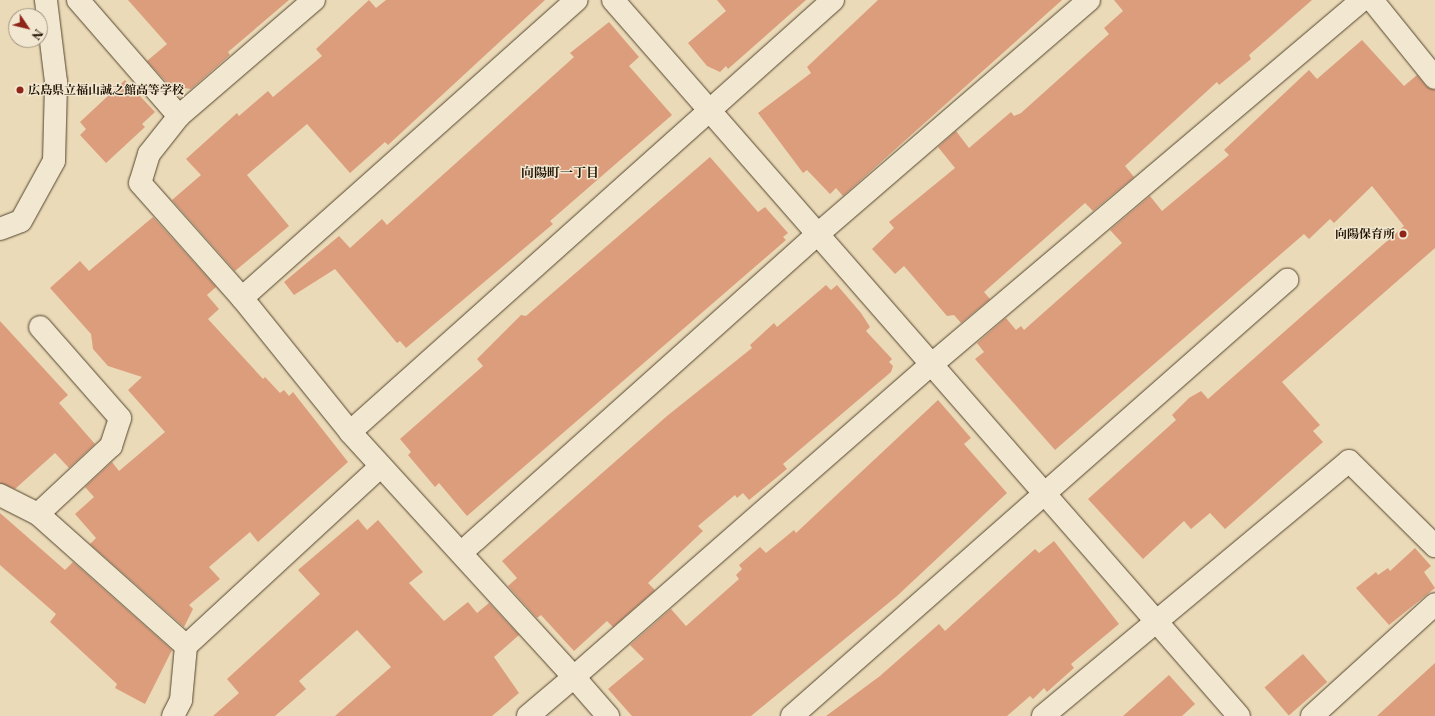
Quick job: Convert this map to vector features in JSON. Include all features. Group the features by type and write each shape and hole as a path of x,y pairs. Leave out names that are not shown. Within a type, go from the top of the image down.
{"street":[{"path":"0,229 21,221 54,161 56,82 46,0"},
{"path":"78,0 179,116"},
{"path":"314,0 179,116 149,154 140,183 242,298 350,432 462,552 608,716"},
{"path":"242,298 576,0"},
{"path":"613,0 932,365 1153,621 1239,716"},
{"path":"350,432 833,0"},
{"path":"462,552 818,234 1090,0"},
{"path":"528,716 932,365 1362,0"},
{"path":"1372,0 1435,78"},
{"path":"792,716 1287,280"},
{"path":"38,514 111,446 120,418 40,327"},
{"path":"1043,716 1153,621 1349,461 1435,546"},
{"path":"173,716 181,700 186,646 382,466"},
{"path":"0,495 38,514 186,646"},
{"path":"1312,716 1435,604"}],"building":[{"path":"128,0 289,0 228,52 230,55 191,89 170,86 147,61 167,44"},
{"path":"369,0 376,8 386,0 545,0 388,145 385,142 350,173 307,124 247,175 289,226 235,271 172,200 201,175 186,159 237,113 239,116 268,91 273,97 322,56 316,49"},
{"path":"717,0 806,0 728,69 726,66 720,72 707,66 688,43 726,11"},
{"path":"878,0 1062,0 843,196 836,188 830,194 807,170 803,173 758,113 811,73 807,67"},
{"path":"1114,0 1312,0 1249,55 1251,59 1219,85 1217,82 1125,166 1134,177 1093,211 1085,203 984,292 990,299 961,323 954,315 947,316 904,266 895,274 872,249 894,228 889,222 955,168 938,147 956,131 969,148 1011,112 1014,116 1021,113 1109,34 1104,28 1123,11"},
{"path":"609,22 639,57 629,66 672,115 550,221 553,224 406,348 400,341 397,343 335,269 294,295 284,282 339,236 350,248 382,219 387,225 574,57 570,53"},
{"path":"1362,40 1404,86 1417,75 1426,86 1435,90 1435,248 1282,382 1320,425 1313,431 1323,442 1225,529 1210,513 1191,529 1184,521 1143,559 1088,499 1176,420 1172,415 1189,398 1201,391 1208,399 1404,226 1372,186 1334,223 1330,219 1309,239 1304,234 1055,450 975,359 984,352 977,343 1006,318 1016,330 1021,326 1024,330 1122,243 1110,230 1150,196 1162,211 1229,155 1224,150 1309,70 1317,79"},
{"path":"125,80 155,112 142,124 145,127 106,163 80,135 86,129 80,122"},
{"path":"710,157 758,212 765,207 788,233 783,237 786,240 467,516 439,483 435,487 408,455 411,452 400,439 483,366 477,359 521,315 526,316"},
{"path":"153,217 216,287 207,295 219,309 208,319 263,379 265,377 280,393 284,390 289,396 293,392 348,462 258,542 250,532 209,567 220,579 189,605 193,609 184,627 90,544 96,538 75,514 94,497 85,487 112,462 119,471 165,432 128,390 142,377 108,366 93,349 91,334 50,288 80,261 89,271"},
{"path":"826,285 831,290 837,285 861,313 870,327 866,331 892,359 889,362 893,366 891,372 783,464 787,469 749,500 743,493 737,498 735,495 698,526 703,531 648,583 655,590 613,627 607,621 574,651 541,615 537,618 508,586 517,578 502,561 667,416 752,348 750,345 774,323 777,327"},
{"path":"0,321 68,395 59,403 95,444 69,468 55,453 15,489 0,483"},
{"path":"938,400 971,438 964,444 1007,493 897,596 751,716 632,716 608,689 644,659 630,645 671,609 686,626 739,579 736,575 742,569 739,565 760,547 766,553 794,530 796,533"},
{"path":"0,513 65,570 73,562 172,650 145,704 115,688 117,684 50,622 56,614 0,565"},
{"path":"358,519 367,530 378,520 423,572 409,583 444,621 468,602 477,613 489,603 519,635 494,657 519,693 492,716 335,716 391,667 357,630 299,681 306,689 275,716 213,716 239,693 227,679 320,594 298,570"},
{"path":"1054,541 1119,624 1071,664 1074,668 1047,692 1044,688 1033,699 1030,696 1007,716 826,716 880,676 939,624 945,631 1035,549 1039,553"},
{"path":"1415,548 1431,566 1424,572 1435,588 1389,625 1356,588 1376,572 1378,575 1388,568 1390,571"},
{"path":"1303,654 1327,682 1289,715 1265,687"},
{"path":"1435,663 1435,716 1377,716"},
{"path":"1169,675 1195,704 1182,716 1123,716"}],"place":[{"name":"広島県立福山誠之館高等学校","path":"20,90"},
{"name":"向陽保育所","path":"1403,234"}],"district":[{"name":"向陽町一丁目","path":"560,172"}]}
